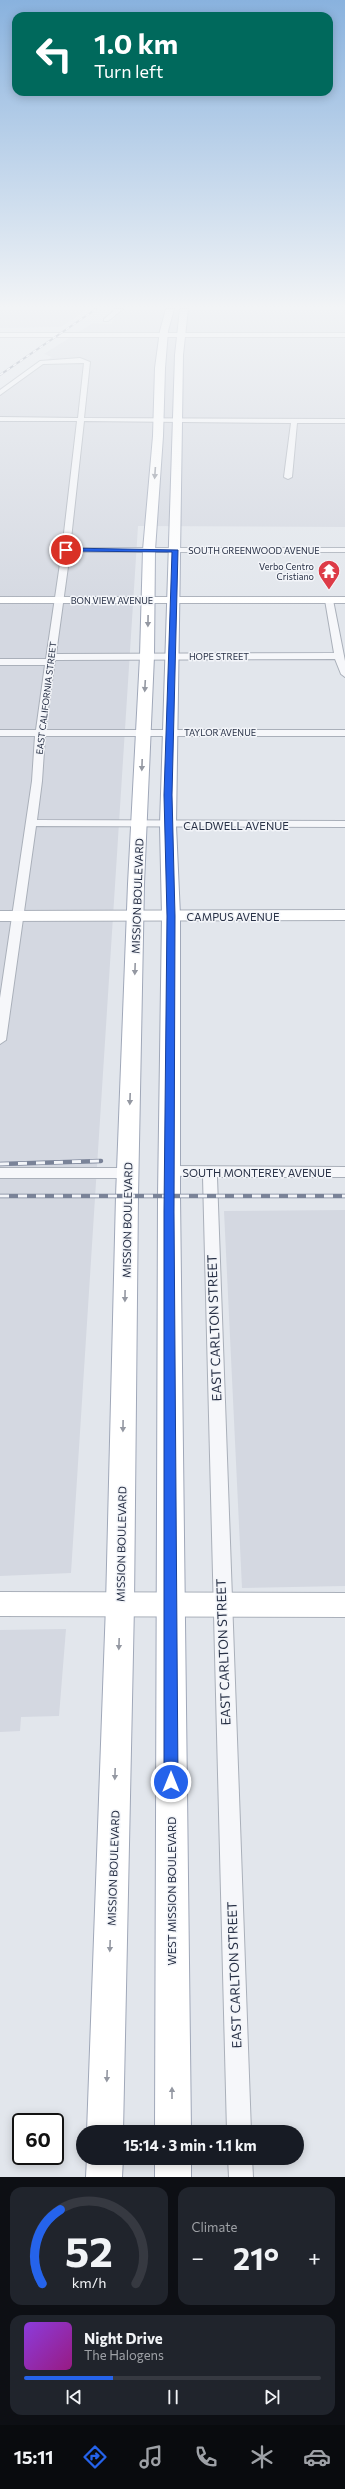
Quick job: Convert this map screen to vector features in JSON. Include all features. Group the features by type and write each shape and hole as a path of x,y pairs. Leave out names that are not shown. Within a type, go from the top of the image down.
{"main road":[{"name":"MISSION BOULEVARD","path":"105,2125 120,1605 128,1173 139,825 147,656 150,550 159,411"},
{"name":"WEST MISSION BOULEVARD","path":"172,2125 169,1171 171,916 168,825 168,732 175,550 177,411"},
{"name":"BON VIEW AVENUE","path":"0,600 345,600"},
{"name":"CAMPUS AVENUE","path":"0,916 345,915"},
{"path":"0,1604 345,1604"},
{"path":"104,2165 104,2177"},
{"path":"173,2165 173,2177"}],"street":[{"name":"EAST CALIFORNIA STREET","path":"0,1040 19,916 37,781 40,733 66,550 82,411"},
{"path":"0,419 345,421"},
{"path":"288,477 294,421"},
{"name":"SOUTH GREENWOOD AVENUE","path":"66,550 345,550"},
{"path":"329,600 339,656 345,674"},
{"name":"HOPE STREET","path":"0,662 147,656 339,656"},
{"name":"TAYLOR AVENUE","path":"0,733 345,733"},
{"name":"CALDWELL AVENUE","path":"31,823 139,825 345,824"},
{"name":"SOUTH MONTEREY AVENUE","path":"169,1171 345,1172"},
{"name":"EAST CARLTON STREET","path":"210,1171 239,2125"},
{"path":"0,1173 128,1173"},
{"path":"240,2165 241,2177"}],"shaded area":[{"path":"0,411 345,411 345,527 138,526 71,1573 0,1576"},
{"path":"345,1210 345,1586 242,1588 224,1211"},
{"path":"66,1629 59,1716 21,1717 20,1731 0,1732 0,1630"}],"railway":[{"path":"0,1164 101,1161"},
{"path":"0,1196 345,1196"}],"place":[{"name":"Verbo Centro Cristiano","path":"329,590"}],"route":[{"path":"66,550 175,550 168,732 168,825 171,916 169,1212 171,1782"}]}
